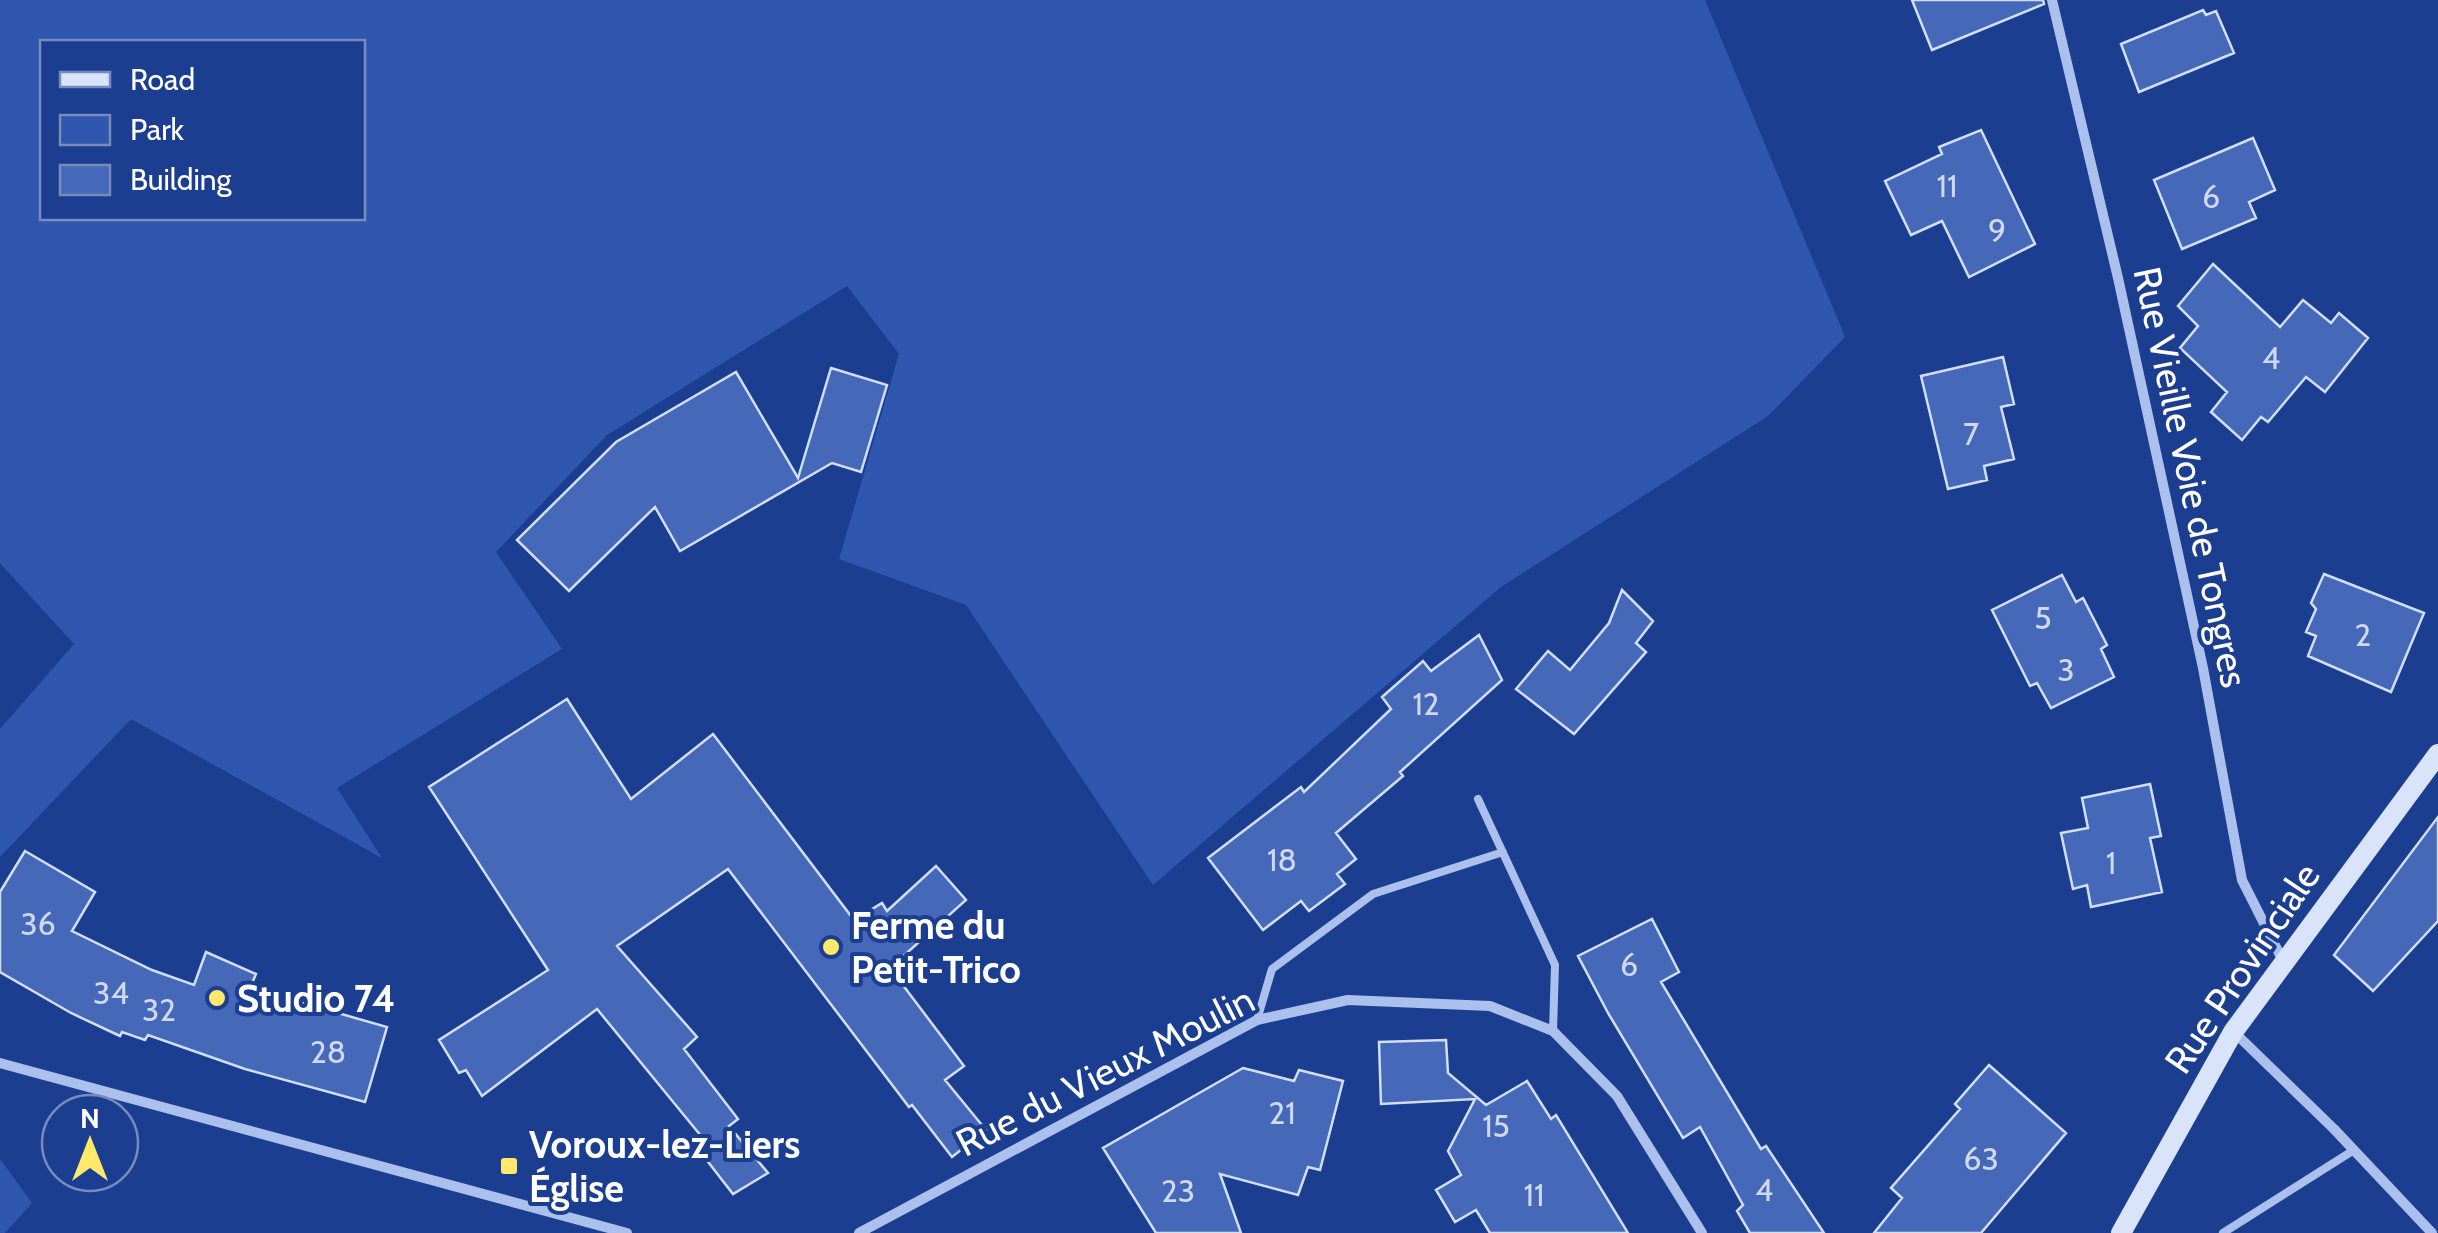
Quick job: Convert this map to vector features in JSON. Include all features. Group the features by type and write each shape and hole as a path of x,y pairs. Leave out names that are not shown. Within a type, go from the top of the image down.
{"main road":[{"name":"Rue Provinciale","path":"2121,1233 2233,1032 2438,754"}],"street":[{"name":"Rue Vieille Voie de Tongres","path":"2052,0 2118,278 2203,668 2242,880 2284,961"},
{"name":"Rue du Vieux Moulin","path":"859,1233 1256,1020 1348,1000 1490,1006 1553,1031 1617,1096 1702,1233"},
{"path":"2233,1032 2432,1233"},
{"path":"0,1063 627,1233"}],"lane":[{"path":"1478,799 1555,965 1553,1031"},
{"path":"1256,1020 1272,969 1372,894 1503,852"},
{"path":"2223,1233 2354,1150"}],"green space":[{"path":"0,0 1705,0 1845,337 1768,416 1501,587 1153,885 966,605 839,559 899,354 847,286 607,435 496,552 562,649 337,788 382,858 131,719 0,857 0,729 74,644 0,563"},
{"path":"0,1159 32,1203 5,1233 0,1233"}],"building":[{"path":"1912,0 2043,0 2044,4 1932,50"},
{"path":"2203,10 2206,15 2216,11 2234,53 2139,92 2121,44"},
{"path":"1981,130 2035,244 1969,277 1942,221 1911,235 1885,181 1942,154 1939,147"},
{"path":"2253,138 2275,190 2249,202 2256,218 2182,249 2154,180"},
{"path":"2213,264 2280,327 2303,300 2331,323 2339,313 2368,338 2325,392 2306,377 2268,422 2261,417 2242,440 2211,412 2227,392 2180,348 2198,326 2178,306"},
{"path":"2003,357 2014,404 2001,407 2014,459 1984,466 1987,480 1948,489 1921,376"},
{"path":"831,368 887,385 861,472 832,463 680,551 655,507 569,591 517,540 616,442 736,372 798,478"},
{"path":"2324,574 2424,613 2391,692 2308,656 2316,636 2306,632 2316,609 2311,603"},
{"path":"2062,575 2076,602 2083,598 2107,645 2101,649 2114,677 2051,708 2037,683 2030,686 1992,610"},
{"path":"1622,590 1653,621 1636,643 1646,652 1574,734 1516,689 1548,651 1570,670 1609,623"},
{"path":"1479,635 1502,680 1400,772 1403,776 1336,833 1356,859 1337,874 1345,884 1309,911 1301,901 1263,930 1208,858 1301,787 1304,792 1391,709 1382,697 1423,661 1431,671"},
{"name":"Ferme du Petit-Trico","path":"567,699 631,799 713,734 854,920 882,903 887,911 936,866 966,900 890,968 964,1066 945,1080 986,1130 952,1157 912,1105 909,1107 728,869 617,946 697,1037 684,1049 738,1119 729,1126 768,1173 733,1194 698,1149 706,1142 597,1009 482,1096 466,1070 459,1073 439,1040 548,970 429,787"},
{"path":"2150,784 2161,836 2150,838 2162,892 2091,907 2087,885 2073,889 2061,833 2088,828 2082,798"},
{"path":"2438,817 2438,921 2373,991 2334,955"},
{"path":"25,851 95,892 72,931 152,970 194,985 206,952 256,974 250,988 387,1027 365,1102 245,1069 148,1035 145,1040 122,1032 120,1036 0,972 0,892"},
{"path":"1652,919 1679,972 1661,982 1761,1149 1766,1146 1824,1233 1750,1233 1737,1211 1743,1205 1700,1127 1683,1138 1608,1013 1578,956"},
{"path":"1446,1040 1448,1073 1486,1105 1527,1081 1551,1119 1556,1115 1628,1233 1490,1233 1476,1210 1455,1222 1436,1190 1461,1175 1448,1151 1475,1099 1381,1104 1379,1042"},
{"path":"1989,1065 2066,1133 1981,1233 1874,1233 1902,1198 1891,1188 1960,1109 1955,1104"},
{"path":"1243,1068 1294,1081 1299,1070 1343,1081 1320,1170 1308,1167 1298,1195 1220,1174 1241,1233 1156,1233 1103,1148"}],"place":[{"name":"Ferme du Petit-Trico","path":"831,947"},
{"name":"Studio 74","path":"217,998"},
{"name":"Voroux-lez-Liers Église","path":"509,1166"}]}
